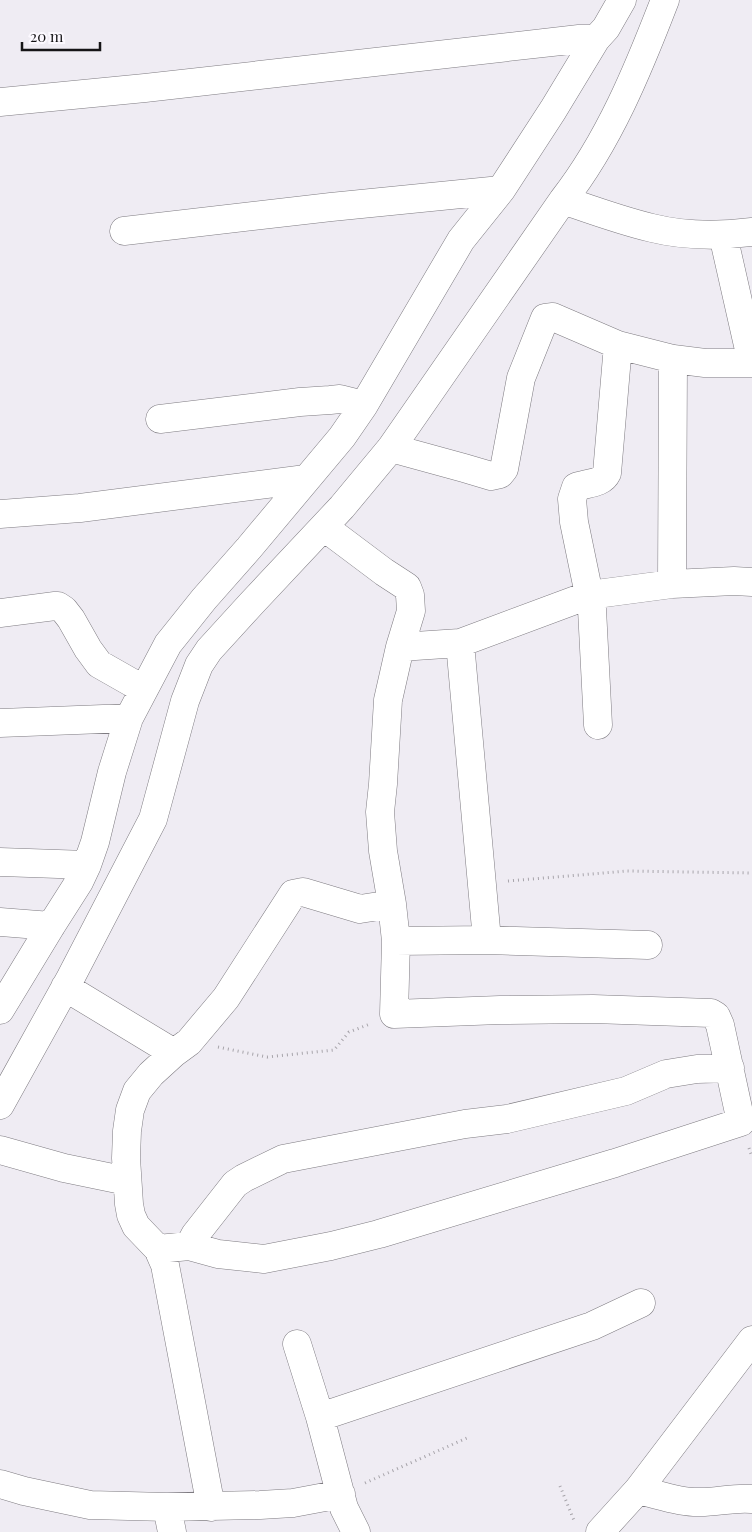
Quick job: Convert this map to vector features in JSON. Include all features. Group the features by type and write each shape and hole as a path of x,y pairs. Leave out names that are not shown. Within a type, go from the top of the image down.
{"street":[{"path":"0,1010 11,974 51,926 87,866 95,842 112,772 129,718 143,688 168,644 342,437 364,405 461,240 501,190 596,39 606,28 622,0"},
{"path":"0,1105 66,987 153,819 185,700 199,665 209,650 324,526 391,448 578,181 610,127 638,68 665,0"},
{"path":"0,102 154,87 579,39 596,39"},
{"path":"124,231 501,190"},
{"path":"563,200 652,229 690,234 724,235 752,232"},
{"path":"391,448 491,476 500,474 504,469 521,378 546,318 553,318 618,344 673,359 705,363 752,363 724,235"},
{"path":"598,725 592,609 574,522 572,499 576,487 599,481 605,478 607,474 618,344"},
{"path":"672,584 673,359"},
{"path":"160,419 322,400 340,399 364,405"},
{"path":"0,514 80,508 306,479"},
{"path":"158,1249 189,1246 218,1254 264,1259 331,1246 379,1234 615,1163 741,1122 720,1025 716,1016 711,1013 593,1009 394,1014 396,941 383,851 380,812 388,700 400,647 411,611 410,595 407,587 384,572 324,526"},
{"path":"400,647 460,643 589,595 672,584 752,582"},
{"path":"0,613 55,606 62,608 99,664 143,688"},
{"path":"460,643 487,940"},
{"path":"0,723 129,718"},
{"path":"0,862 87,866"},
{"path":"210,1507 165,1265 158,1249 136,1226 131,1214 127,1181 127,1131 130,1110 137,1091 151,1074 181,1048 226,998 294,894 302,892 360,909 392,904"},
{"path":"0,922 51,926"},
{"path":"396,941 487,940 648,945"},
{"path":"66,987 181,1048"},
{"path":"189,1246 196,1234 235,1184 283,1159 516,1116 626,1091 666,1074 697,1069 730,1068"},
{"path":"0,1150 64,1168 127,1181"},
{"path":"320,1417 592,1326 641,1303"},
{"path":"600,1532 638,1490 752,1340"},
{"path":"297,1344 320,1417 344,1508 356,1532"},
{"path":"0,1484 90,1505 170,1519 210,1507 293,1503 341,1494"},
{"path":"638,1490 694,1502 752,1499"}],"path":[{"path":"483,883 627,871 752,873"},
{"path":"181,1048 267,1057 334,1050 349,1032 394,1014"},
{"path":"341,1494 467,1438"},
{"path":"560,1486 578,1532"}]}
